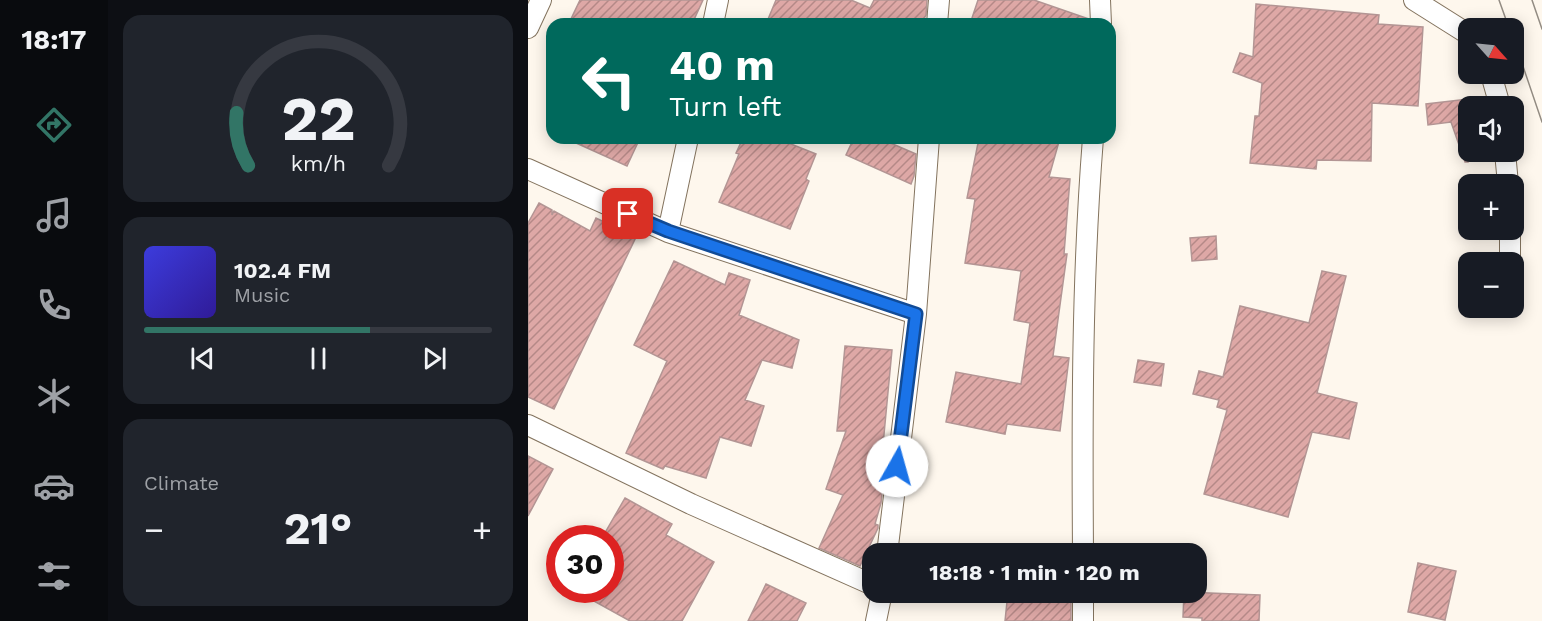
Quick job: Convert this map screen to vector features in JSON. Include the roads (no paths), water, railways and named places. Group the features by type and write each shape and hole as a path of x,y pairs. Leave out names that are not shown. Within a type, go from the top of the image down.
{"street":[{"path":"528,28 540,0"},
{"path":"714,18 718,0"},
{"path":"938,18 939,0"},
{"path":"1100,0 1101,18"},
{"path":"1414,0 1458,28"},
{"path":"668,231 687,144"},
{"path":"888,543 916,314 929,144"},
{"path":"1083,543 1082,365 1093,144"},
{"path":"528,169 668,231 916,314"},
{"path":"528,425 691,504 862,580"},
{"path":"876,621 880,603"},
{"path":"1083,603 1083,621"}],"tram line":[{"path":"1499,0 1505,18"},
{"path":"1532,0 1542,29"},
{"path":"1524,69 1542,122"}]}
